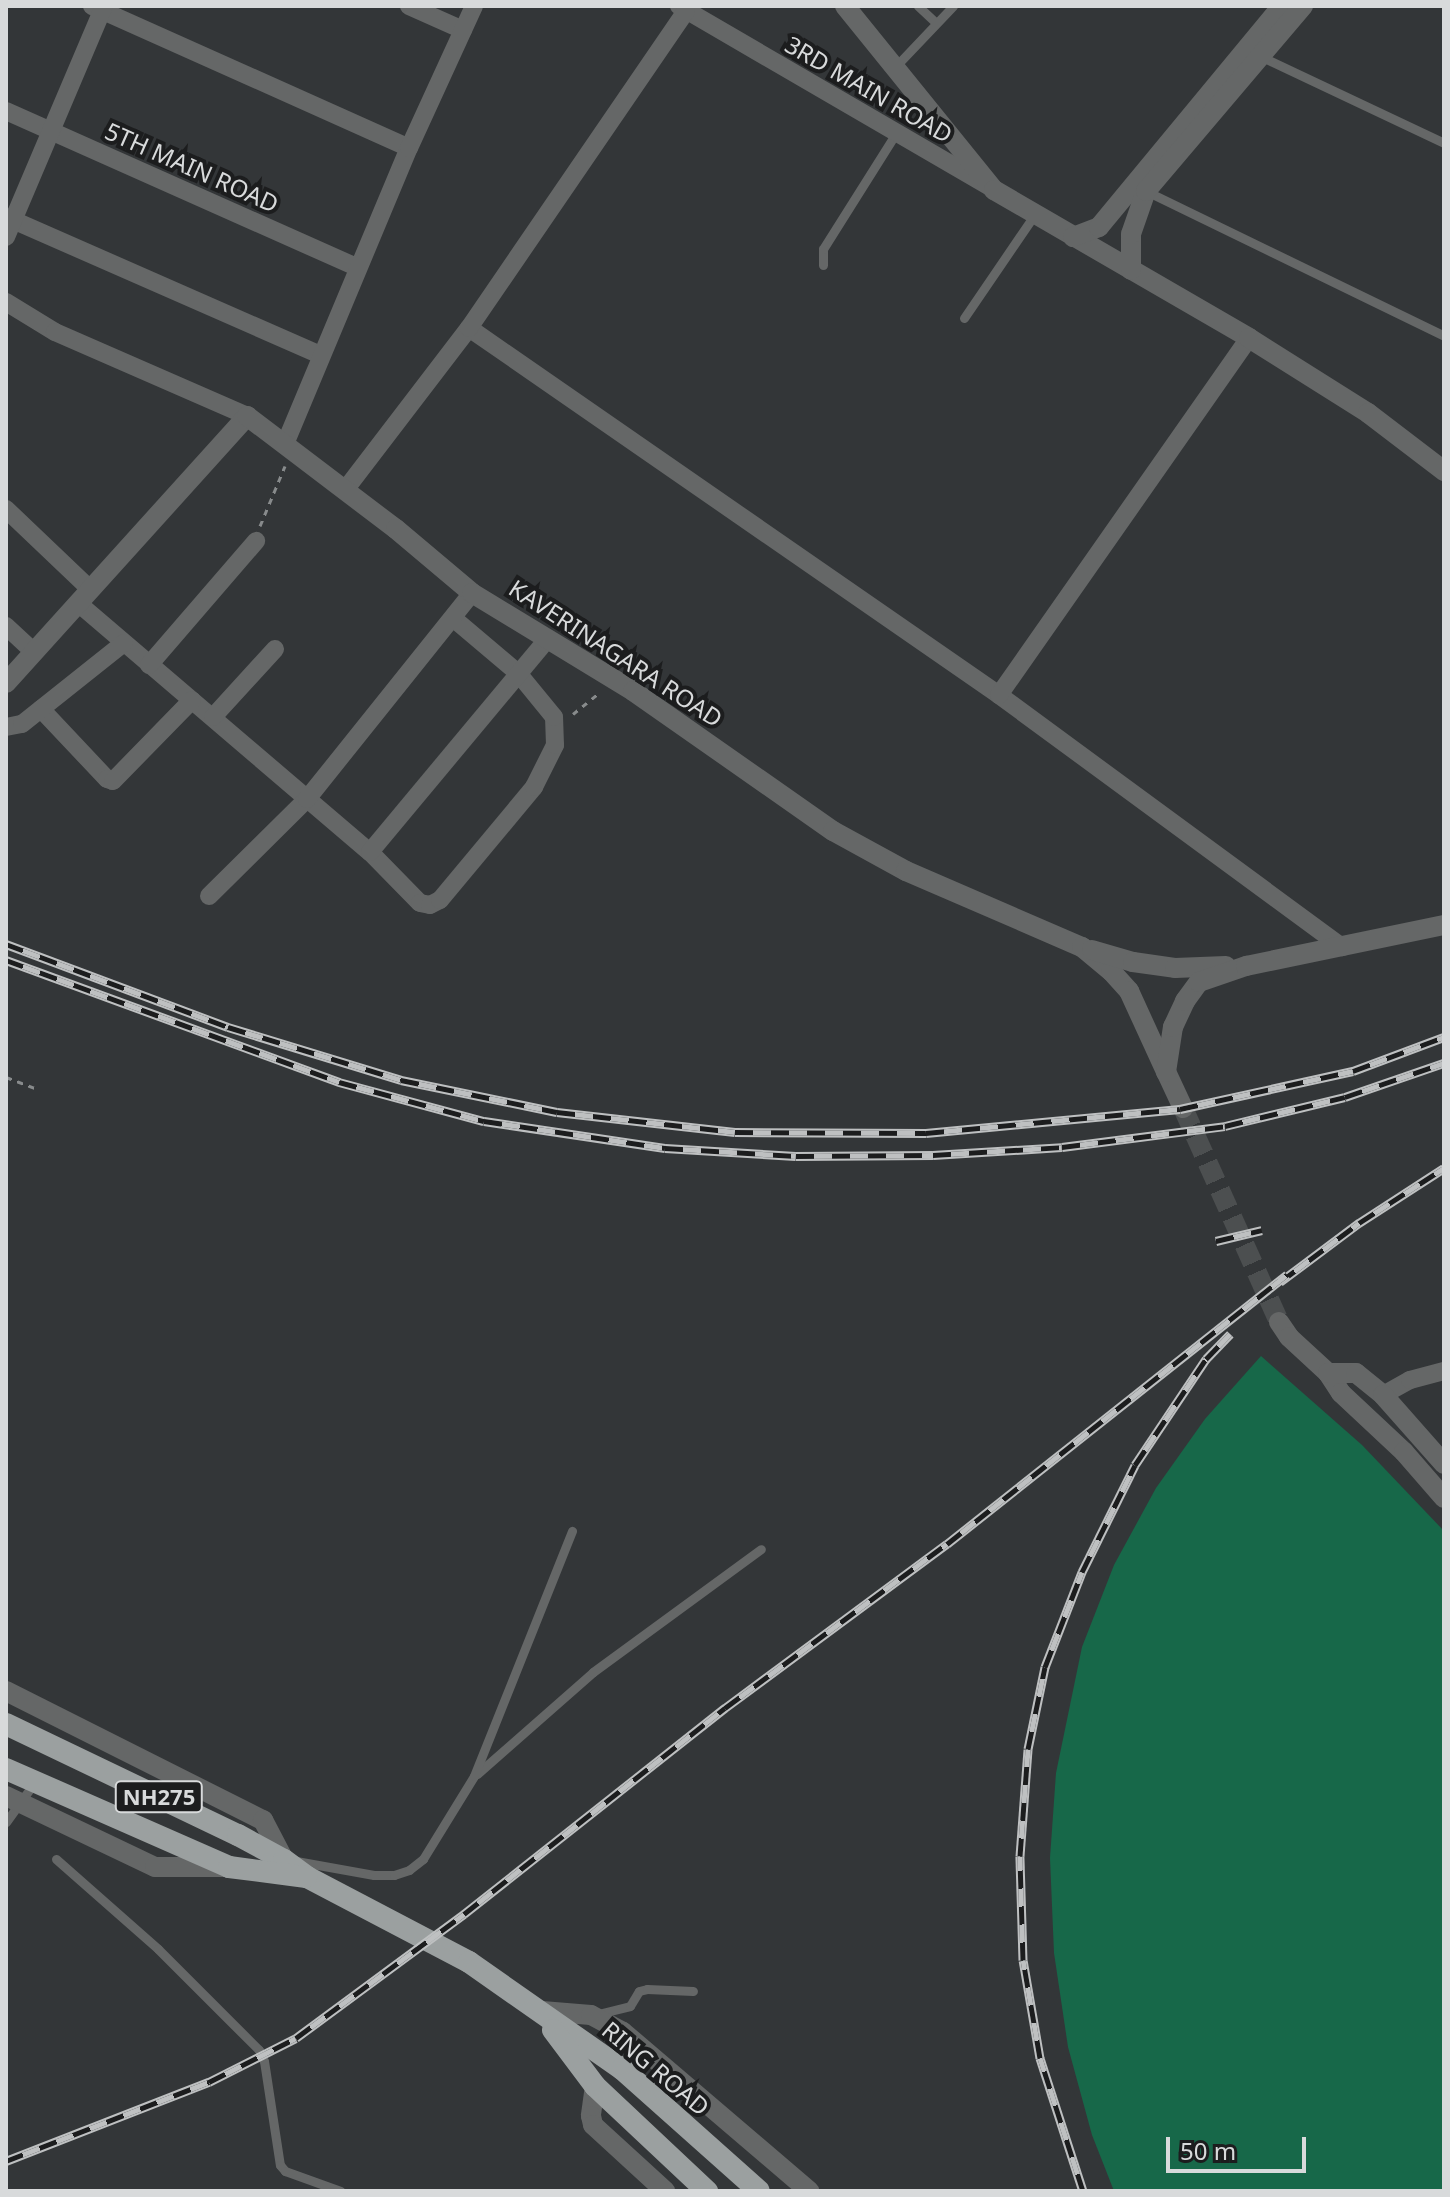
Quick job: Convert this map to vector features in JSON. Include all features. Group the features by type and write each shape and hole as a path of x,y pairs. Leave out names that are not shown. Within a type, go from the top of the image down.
{"highway":[{"name":"RING ROAD","path":"6,1724 284,1860 307,1877 469,1962 622,2069 759,2191"},
{"name":"RING ROAD","path":"6,1769 229,1867 307,1877"},
{"name":"RING ROAD","path":"514,1993 561,2037 595,2086 707,2191"}],"street":[{"path":"409,6 463,30"},
{"path":"290,448 321,355 409,148 474,6"},
{"path":"845,6 994,190 1249,338 1368,413 1444,471"},
{"path":"1131,270 1131,234 1146,191 1254,52 1282,6"},
{"path":"1073,237 1099,227 1254,52 1303,6"},
{"path":"321,355 8,225 51,131 99,8 409,148"},
{"path":"345,490 469,328 683,8"},
{"name":"3RD MAIN ROAD","path":"683,8 994,190"},
{"name":"5TH MAIN ROAD","path":"6,111 358,268"},
{"name":"KAVERINAGARA ROAD","path":"6,302 55,332 247,416 345,490 472,593 611,679 833,831 906,871 1082,947 1129,991 1183,1108"},
{"path":"469,328 999,695 1342,947"},
{"path":"999,695 1249,338"},
{"path":"6,683 247,416"},
{"path":"6,509 124,643 370,852 420,903 430,905 440,900 534,787 555,745 554,717 518,673 453,618"},
{"path":"149,665 256,541"},
{"path":"209,896 307,799 472,593"},
{"path":"6,626 34,652"},
{"path":"370,852 548,638"},
{"path":"6,727 22,724 124,643"},
{"path":"213,717 275,649"},
{"path":"41,709 107,779 113,781 192,700"},
{"path":"1166,1072 1173,1027 1185,1001 1199,982 1246,966 1444,925"},
{"path":"1082,947 1133,962 1175,968 1246,966"},
{"path":"1279,1322 1289,1337 1328,1373 1341,1393 1404,1452 1444,1498"},
{"path":"1383,1395 1410,1380 1444,1371"},
{"path":"1328,1373 1356,1373 1383,1395 1444,1464"},
{"path":"6,1691 263,1820 284,1860"},
{"path":"14,1800 155,1867 229,1867"},
{"path":"542,2011 591,2015 623,2032 654,2055 809,2191"},
{"path":"595,2086 591,2116 593,2125 665,2191"}],"lane":[{"path":"918,6 935,22"},
{"path":"896,66 953,6"},
{"path":"1254,52 1444,143"},
{"path":"823,265 823,249 896,133"},
{"path":"1146,191 1444,336"},
{"path":"964,318 1035,214"},
{"path":"284,1860 374,1875 409,1870 423,1859 474,1776 572,1531"},
{"path":"474,1776 593,1672 761,1549"},
{"path":"6,1822 14,1800 34,1783"},
{"path":"56,1859 158,1949 259,2050 264,2061 280,2165 285,2171 341,2191"},
{"path":"591,2015 630,2006 639,1991 647,1989 693,1991"}],"path":[{"path":"256,541 290,448"},
{"path":"554,727 590,703 611,679"},
{"path":"6,1077 38,1089"}],"green space":[{"path":"1261,1356 1362,1445 1444,1531 1444,2191 1114,2191 1092,2135 1068,2047 1054,1953 1050,1858 1056,1773 1082,1647 1114,1565 1156,1488 1205,1419"}],"tunnel":[{"path":"1183,1108 1279,1322"}],"railway":[{"path":"6,944 228,1027 401,1080 557,1112 735,1132 926,1133 1180,1109 1353,1071 1444,1037"},
{"path":"6,960 339,1082 484,1121 665,1148 796,1156 933,1155 1062,1147 1225,1126 1345,1097 1444,1063"},
{"path":"1280,1282 1359,1223 1444,1168"},
{"path":"1216,1241 1262,1230"},
{"path":"6,2161 209,2082 296,2038 464,1914 725,1708 947,1544 1287,1275"},
{"path":"1083,2191 1040,2058 1023,1960 1020,1856 1028,1749 1045,1667 1082,1572 1135,1465 1206,1359 1230,1334"}]}
